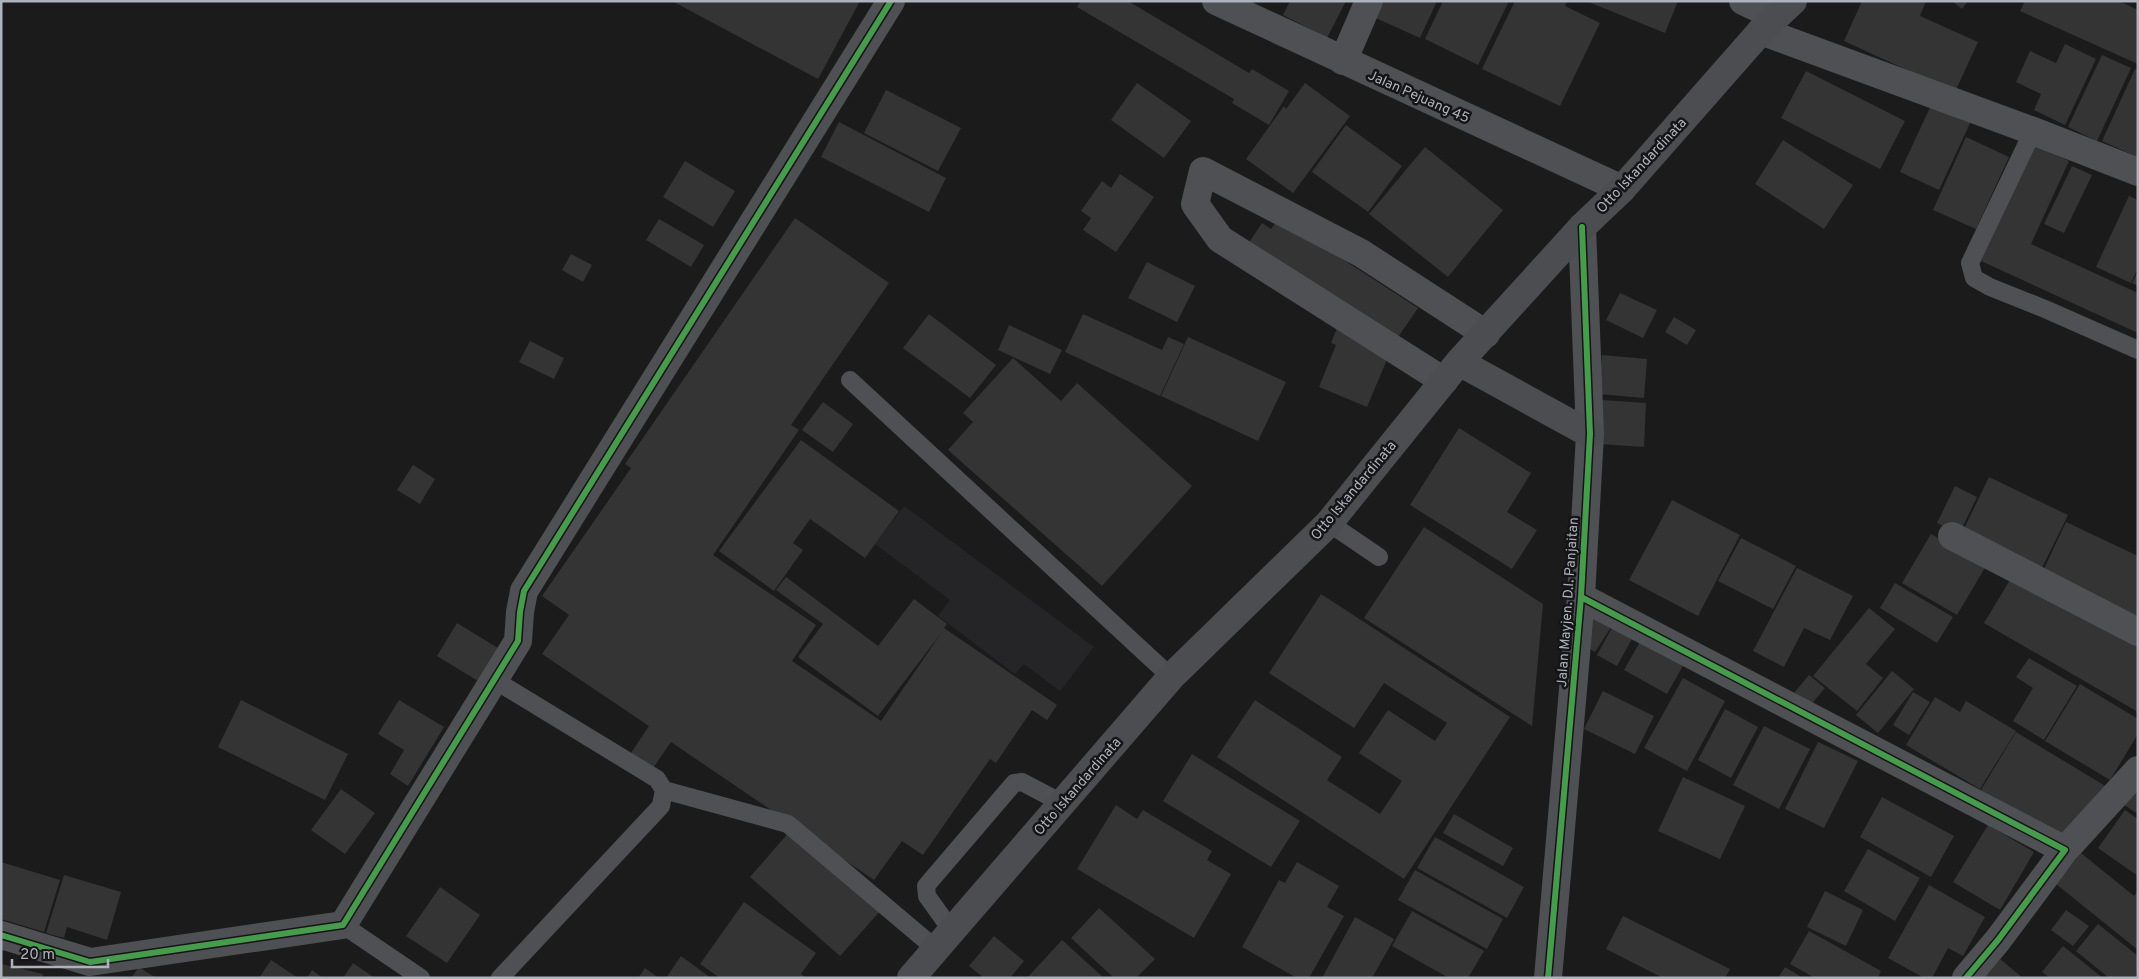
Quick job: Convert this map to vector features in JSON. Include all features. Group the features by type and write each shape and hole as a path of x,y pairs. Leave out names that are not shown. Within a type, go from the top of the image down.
{"main road":[{"name":"Otto Iskandardinata","path":"910,978 1171,677 1329,523 1452,371 1582,227 1622,189 1776,16"},
{"path":"1452,371 1590,434"}],"street":[{"path":"1,935 87,970 343,925 496,681 518,642 520,612 524,591 891,1"},
{"name":"Jalan Pejuang 45","path":"1216,1 1622,189"},
{"path":"1343,61 1369,1"},
{"path":"1743,1 2032,130 2138,172"},
{"path":"1452,371 1220,239 1195,204 1203,171 1361,253 1486,334"},
{"name":"Jalan Mayjen. D.I. Panjaitan","path":"1548,978 1581,597 1590,434 1582,227"},
{"path":"1952,536 2138,632"},
{"path":"1581,597 2065,850"},
{"path":"1966,978 1998,940 2065,850 2138,770"}],"lane":[{"path":"2032,130 1970,263 1974,278 1990,287 2138,350"},
{"path":"850,380 1171,677"},
{"path":"1329,523 1379,557"},
{"path":"496,681 657,779 664,790 788,824 944,940"},
{"path":"944,940 927,896 926,886 1014,783 1022,782 1062,803"},
{"path":"500,978 661,806 664,790"},
{"path":"343,925 421,978"}],"shaded area":[{"path":"904,506 1094,647 1060,691 1024,664 1015,674 938,616 950,600 875,544"}],"building":[{"path":"672,1 860,1 818,79"},
{"path":"1081,1 1128,1 1249,73 1252,69 1289,91 1269,125 1232,103 1234,99 1077,7"},
{"path":"1290,1 1346,1 1327,38 1283,15"},
{"path":"1376,1 1437,1 1420,38 1369,15"},
{"path":"1443,1 1509,1 1478,65 1425,39"},
{"path":"1515,1 1567,1 1565,6 1600,23 1560,106 1482,69"},
{"path":"1586,1 1678,1 1665,33"},
{"path":"1862,1 1926,1 1920,16 1978,42 1955,92 1844,41"},
{"path":"1952,1 1968,1 1962,9"},
{"path":"2025,1 2119,1 2138,10 2138,64 2020,11"},
{"path":"2065,44 2096,59 2065,125 2034,110 2041,94 2016,82 2030,51 2056,63"},
{"path":"2102,55 2131,68 2097,141 2068,127"},
{"path":"2135,69 2138,70 2138,157 2102,141"},
{"path":"1806,71 1905,121 1880,169 1781,118"},
{"path":"1137,83 1191,121 1164,158 1111,120"},
{"path":"1305,83 1350,116 1293,193 1246,159 1284,106 1286,109"},
{"path":"886,90 961,128 938,171 864,133"},
{"path":"1933,101 1972,119 1939,190 1900,172"},
{"path":"839,122 946,178 929,212 821,157"},
{"path":"1346,125 1402,166 1368,212 1312,172"},
{"path":"1966,137 2009,157 1976,229 1933,210"},
{"path":"1783,140 1853,185 1824,229 1755,184"},
{"path":"2035,145 2069,161 2031,244 2138,293 2138,333 1981,261"},
{"path":"1425,147 1503,210 1448,277 1369,214"},
{"path":"685,161 735,191 713,227 663,197"},
{"path":"2072,166 2092,175 2064,233 2044,224"},
{"path":"1120,174 1154,197 1116,252 1083,230 1091,218 1081,211 1102,181 1111,188"},
{"path":"2129,196 2138,200 2138,268 2131,283 2096,267"},
{"path":"795,218 889,283 791,425 799,430 713,555 816,625 792,661 881,721 942,632 878,716 798,657 823,624 776,590 786,577 878,646 914,599 947,624 944,628 1057,705 1047,720 1032,710 996,763 990,759 923,855 902,841 874,880 671,742 651,771 629,756 649,726 542,654 569,615 542,596 631,468 625,464"},
{"path":"1279,218 1418,308 1394,343 1246,247 1262,223 1271,229"},
{"path":"659,219 704,245 691,267 646,240"},
{"path":"571,254 592,265 583,282 562,270"},
{"path":"1147,262 1195,286 1177,322 1128,298"},
{"path":"2138,271 2138,286 2132,283"},
{"path":"1620,293 1657,310 1643,338 1606,320"},
{"path":"929,314 996,365 970,398 903,348"},
{"path":"1083,314 1162,350 1168,337 1184,344 1160,396 1065,352"},
{"path":"1674,317 1696,330 1687,345 1665,332"},
{"path":"1009,325 1062,350 1050,374 998,350"},
{"path":"1337,328 1391,350 1367,407 1319,387 1336,345 1331,343"},
{"path":"1188,337 1286,382 1258,441 1161,396"},
{"path":"530,341 564,358 554,379 519,362"},
{"path":"1602,355 1647,359 1644,398 1599,394"},
{"path":"1013,358 1061,401 1077,383 1192,486 1102,586 948,450 973,422 963,413"},
{"path":"1602,400 1646,403 1644,447 1600,444"},
{"path":"823,402 853,424 833,452 802,430"},
{"path":"1459,428 1531,473 1507,512 1537,530 1512,569 1410,505"},
{"path":"801,440 899,511 865,558 810,519 793,543 803,550 774,591 719,551"},
{"path":"413,465 435,479 420,504 397,490"},
{"path":"1989,477 2068,515 2041,570 1962,533"},
{"path":"1955,486 1977,497 1959,534 1937,523"},
{"path":"1672,500 1740,535 1698,616 1629,580"},
{"path":"2066,522 2138,556 2138,618 2042,573"},
{"path":"1424,527 1543,604 1532,726 1364,618"},
{"path":"1931,534 1986,566 1957,615 1902,583"},
{"path":"1741,538 1796,566 1773,609 1718,581"},
{"path":"1797,568 1853,596 1830,640 1804,628 1784,667 1753,651"},
{"path":"2013,575 2138,647 2138,712 1984,623"},
{"path":"1895,583 1953,617 1937,643 1880,608"},
{"path":"1321,594 1510,717 1404,879 1217,757 1255,700 1342,757 1327,780 1380,814 1402,781 1359,753 1388,710 1435,741 1447,723 1384,683 1354,728 1269,673"},
{"path":"1869,608 1895,629 1866,664 1883,678 1857,711 1813,676"},
{"path":"1595,613 1613,624 1595,652 1578,641"},
{"path":"457,623 498,648 478,681 437,656"},
{"path":"1613,626 1633,637 1617,666 1597,655"},
{"path":"1641,640 1684,664 1667,694 1624,670"},
{"path":"2029,658 2077,686 2044,740 2013,721 2033,688 2016,677"},
{"path":"1892,671 1914,689 1878,733 1856,715"},
{"path":"1809,675 1825,688 1810,706 1794,693"},
{"path":"1683,678 1725,701 1687,771 1644,748"},
{"path":"2080,684 2138,719 2138,734 2110,780 2045,741"},
{"path":"1603,691 1654,716 1635,754 1584,729"},
{"path":"1913,692 1930,702 1909,735 1893,725"},
{"path":"1935,697 1960,712 1966,701 2016,731 1980,789 1906,745"},
{"path":"241,700 348,754 325,800 218,747"},
{"path":"399,700 444,727 408,786 390,774 404,750 378,734"},
{"path":"1725,709 1758,727 1731,778 1698,760"},
{"path":"1764,726 1810,749 1779,809 1733,785"},
{"path":"2016,732 2107,787 2059,836 1981,790"},
{"path":"1818,742 1858,761 1824,828 1785,809"},
{"path":"1192,754 1300,821 1271,867 1163,801"},
{"path":"1683,777 1745,806 1720,859 1658,831"},
{"path":"2138,778 2138,814 2120,802"},
{"path":"341,789 375,813 345,854 311,830"},
{"path":"1882,797 1954,836 1931,877 1860,837"},
{"path":"1116,805 1137,819 1143,810 1212,851 1207,860 1231,874 1194,938 1077,869"},
{"path":"2125,810 2138,819 2138,876 2098,848"},
{"path":"1454,814 1513,848 1503,866 1443,833"},
{"path":"1988,825 2034,852 2000,910 1953,882"},
{"path":"791,830 882,909 840,956 750,877"},
{"path":"1435,837 1524,887 1507,918 1417,868"},
{"path":"1868,849 1920,878 1895,921 1844,891"},
{"path":"2081,853 2134,896 2138,891 2138,950 2056,884"},
{"path":"1,862 60,880 44,932 1,919"},
{"path":"1297,862 1339,886 1327,907 1344,916 1309,978 1297,978 1242,947 1279,880 1285,883"},
{"path":"1415,870 1503,919 1487,949 1398,900"},
{"path":"64,875 121,892 107,940 67,927 64,938 46,933"},
{"path":"1929,885 1985,917 1963,956 1948,948 1932,978 1924,978 1888,958"},
{"path":"440,887 480,915 447,963 406,936"},
{"path":"1825,891 1863,910 1846,946 1807,927"},
{"path":"744,902 816,953 801,974 806,978 720,978 700,964"},
{"path":"1099,908 1155,959 1136,978 1114,978 1071,938"},
{"path":"2066,910 2089,926 2073,946 2051,930"},
{"path":"1412,911 1484,951 1468,978 1449,978 1392,946"},
{"path":"1623,916 1730,969 1725,978 1663,978 1606,949"},
{"path":"1355,917 1394,939 1372,978 1322,978"},
{"path":"2098,924 2138,956 2136,978 2109,978 2076,951"},
{"path":"1809,931 1881,971 1878,978 1815,978 1790,964"},
{"path":"994,936 1024,961 1010,978 984,978 969,966"},
{"path":"1062,940 1104,978 1027,978"},
{"path":"2063,946 2103,978 2050,978 2042,972"},
{"path":"1994,954 2023,978 1973,978"},
{"path":"681,956 711,978 666,978"},
{"path":"271,960 298,978 259,978"},
{"path":"353,963 375,978 343,978"},
{"path":"1,964 43,974 42,978 1,978"},
{"path":"139,967 156,978 131,978"},
{"path":"1785,967 1803,978 1778,978"},
{"path":"645,968 659,978 638,978"},
{"path":"312,970 323,978 307,978"}],"cycle path":[{"path":"1,935 90,962 343,925 518,641 524,591 891,1"},
{"path":"1548,978 1581,597 1590,434 1582,227"},
{"path":"1581,597 2065,850 1998,940 1966,978"}]}
